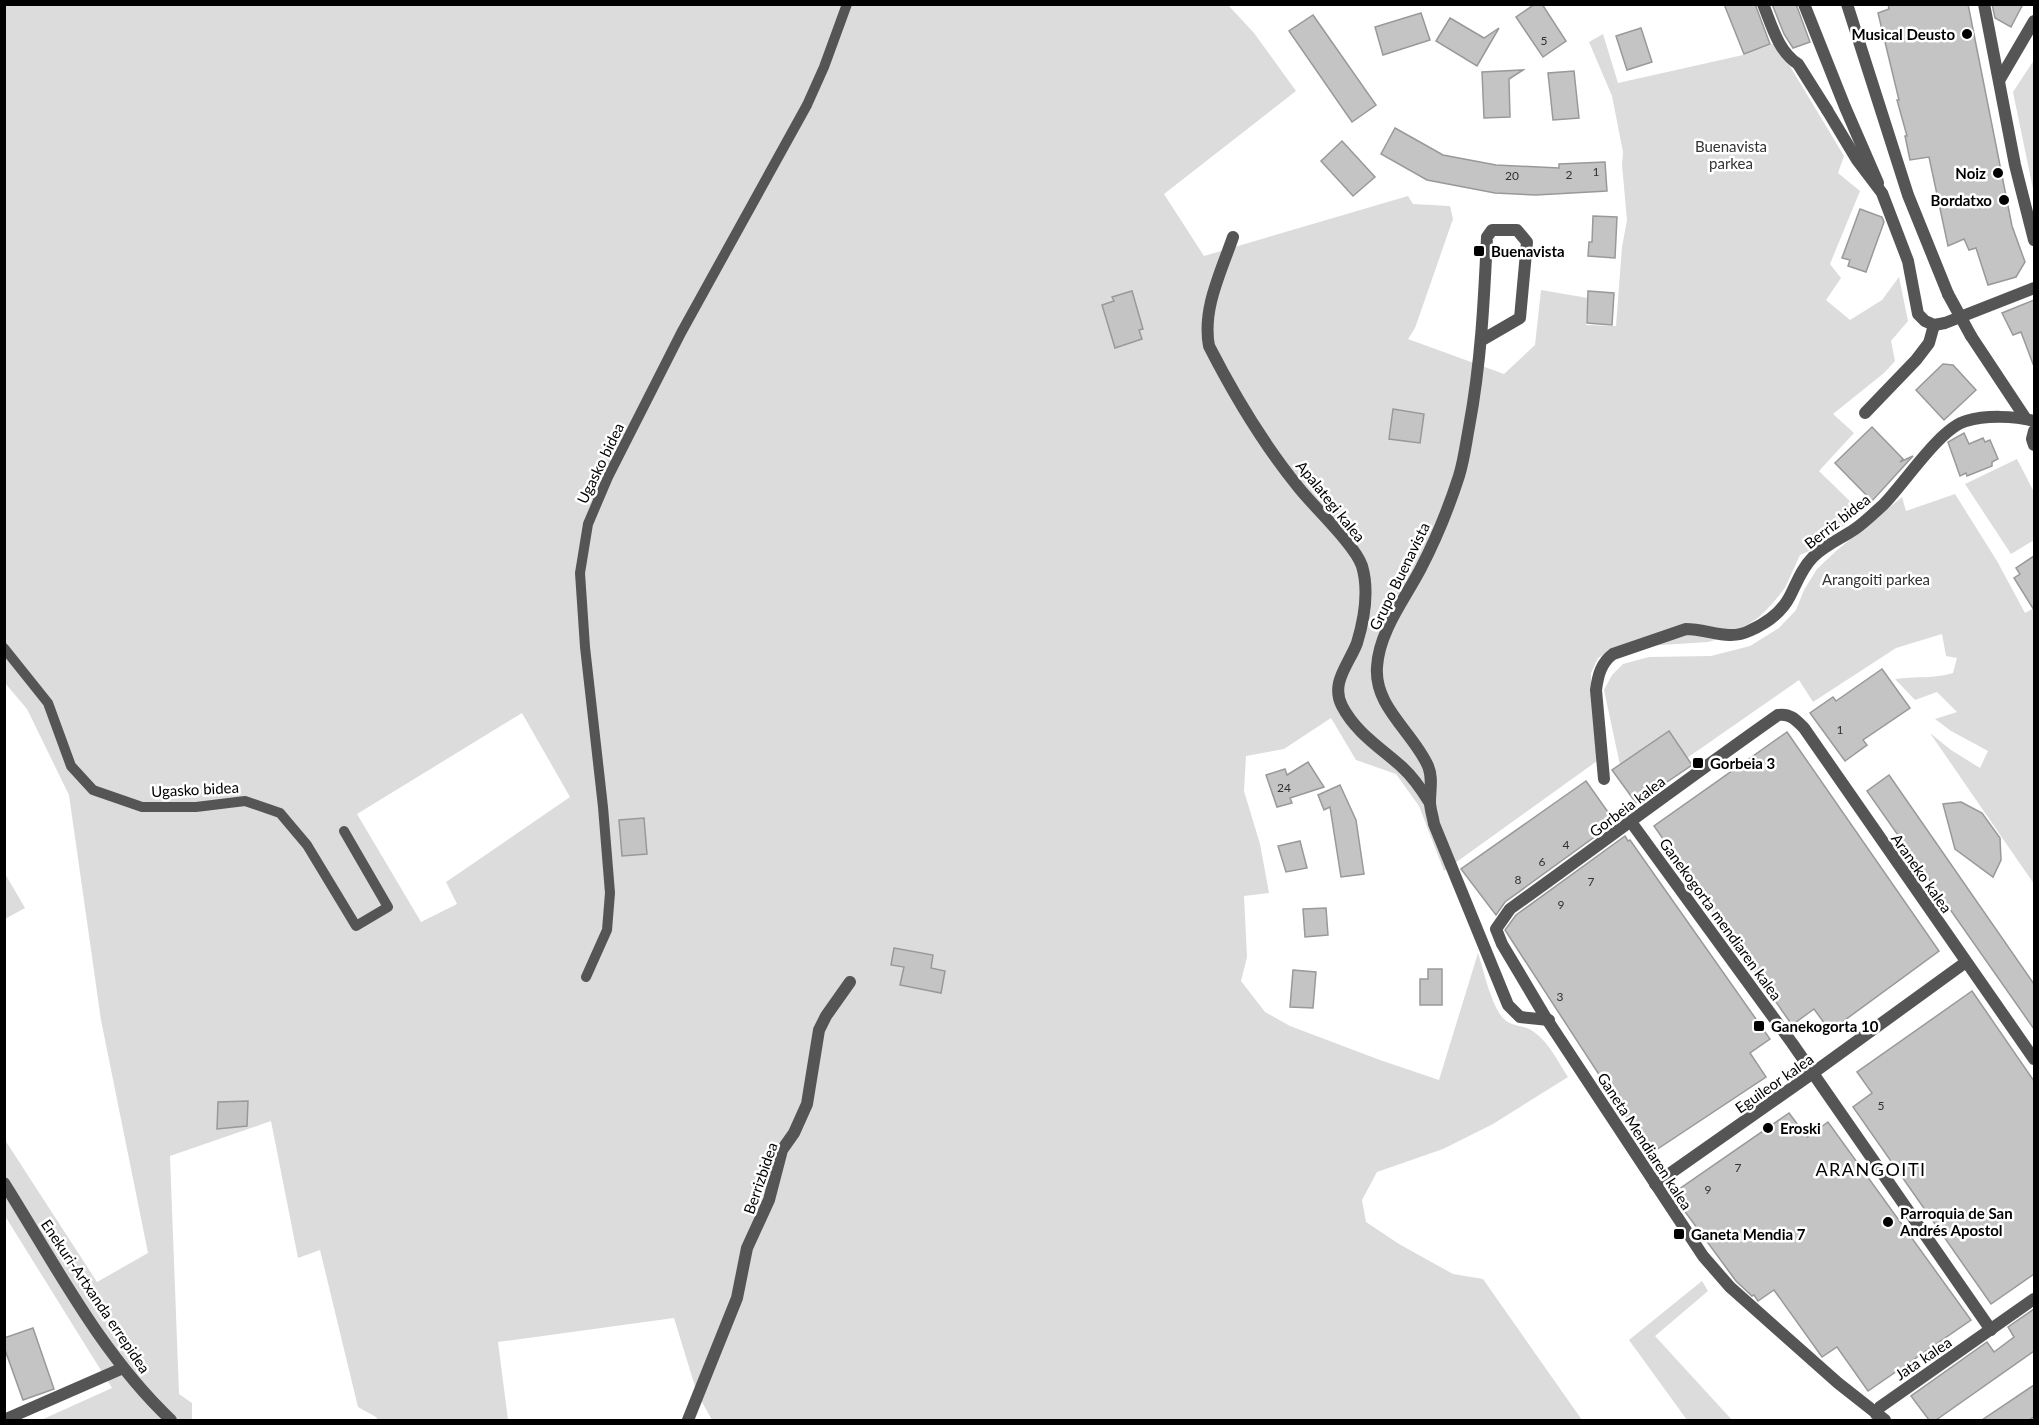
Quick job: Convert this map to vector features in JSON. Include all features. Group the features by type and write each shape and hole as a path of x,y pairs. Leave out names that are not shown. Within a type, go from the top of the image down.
{"street":[{"path":"1763,4 1779,44 1798,64 1857,160 1882,193"},
{"path":"1804,4 1908,261 1918,314 1925,321 1934,325 1944,323 2034,288"},
{"path":"1847,4 1908,195 1948,294 1971,336 2030,420"},
{"path":"1984,4 2015,165 2034,240"},
{"path":"2000,79 2034,21"},
{"path":"1898,236 1917,218"},
{"name":"Grupo Buenavista","path":"1482,340 1520,318 1527,242 1517,230 1492,230 1487,237 1482,340 1474,400 1460,474 1421,568 1394,616 1381,647 1377,667 1378,686 1384,701 1420,750 1428,768 1434,824 1508,1005 1520,1017 1549,1020"},
{"name":"Apalategi kalea","path":"1233,237 1210,304 1206,329 1209,346 1271,452 1352,550 1362,566 1364,607 1356,644 1337,688 1341,704 1364,735 1415,780 1430,803"},
{"path":"1865,413 1916,360 1929,343 1934,325"},
{"name":"Berriz bidea","path":"1604,779 1596,690 1597,679 1604,661 1613,654 1686,629 1738,635 1750,631 1777,614 1814,556 1857,528 1882,505 1948,432 1965,421 1995,417 2030,420"},
{"path":"2034,431 2032,439 2034,445"},
{"name":"Araneko kalea","path":"1778,716 1784,714 1793,717 1804,728 2034,1059"},
{"name":"Gorbeia kalea","path":"1497,924 1510,909 1778,716"},
{"name":"Ganekogorta mendiaren kalea","path":"1631,822 1813,1073 1991,1330"},
{"name":"Ganeta Mendiaren kalea","path":"1497,924 1496,929 1502,944 1549,1020 1703,1256 1730,1287 1880,1417"},
{"name":"Eguileor kalea","path":"1655,1184 1966,962"},
{"name":"Berrizbidea","path":"688,1420 737,1298 747,1248 769,1200 782,1150 794,1133 807,1104 819,1030 850,982"},
{"name":"Enekuri-Artxanda errepidea","path":"4,1183 78,1302 123,1368 152,1403 171,1420"},
{"name":"Jata kalea","path":"1880,1417 1880,1407 2034,1299"},
{"path":"4,1419 123,1368"}],"lane":[{"name":"Ugasko bidea","path":"586,977 607,930 610,892 585,647 580,573 588,524 608,477 681,333 807,105 824,67 846,4"},
{"name":"Ugasko bidea","path":"4,648 48,703 71,766 93,790 142,807 196,807 245,801 280,813 307,845 356,926 388,906 344,831"}],"green space":[{"name":"Buenavista parkea","path":"4,5 1228,5 1254,33 1296,91 1164,194 1204,256 1408,196 1413,204 1450,206 1453,219 1415,328 1408,339 1504,374 1535,345 1541,290 1588,298 1586,325 1616,326 1622,247 1627,220 1623,152 1612,96 1589,42 1603,34 1618,83 1743,55 1776,43 1844,156 1838,173 1860,191 1830,264 1841,278 1826,300 1850,320 1882,300 1899,277 1908,321 1891,341 1895,361 1884,373 1833,414 1854,433 1819,471 1861,512 1816,548 1800,555 1785,588 1772,604 1759,617 1732,635 1708,642 1615,648 1598,658 1591,673 1597,761 1444,871 1419,806 1396,774 1356,760 1331,718 1284,749 1246,756 1244,791 1260,844 1269,893 1244,896 1247,957 1241,981 1265,1012 1290,1026 1439,1080 1478,953 1499,1013 1507,1022 1530,1030 1539,1036 1549,1047 1568,1077 1493,1124 1443,1149 1377,1172 1362,1200 1366,1222 1399,1244 1453,1274 1483,1279 1582,1420 712,1420 697,1393 674,1318 498,1342 508,1420 378,1420 358,1407 320,1250 298,1258 271,1121 170,1156 179,1394 192,1403 192,1420 41,1420 112,1388 5,1216 5,1140 97,1282 148,1253 101,1020 69,795 27,709 5,683","holes":["522,713 570,797 446,882 457,904 421,922 357,814"]},
{"path":"2034,60 2034,194 2013,92"},
{"path":"2017,459 2034,492 2034,540 2011,554 1965,484"},
{"name":"Arangoiti parkea","path":"1955,494 1997,561 2025,613 2034,608 2034,884 1930,733 1951,750 1980,768 1988,751 1951,731 1935,719 1957,712 1937,692 1915,700 1895,679 1953,673 1957,658 1946,656 1942,634 1896,648 1813,702 1799,680 1687,758 1668,731 1620,765 1604,690 1612,675 1623,664 1649,657 1711,656 1750,646 1779,628 1796,610 1804,590 1817,569 1902,497 1906,511"},
{"path":"4,872 25,908 5,919 4,919"},
{"path":"1702,1281 1708,1291 1655,1336 1732,1420 1687,1420 1629,1340"}],"building":[{"path":"1535,4 1542,4 1566,41 1543,57 1516,17"},
{"path":"1724,4 1755,4 1770,44 1744,54"},
{"path":"1772,4 1796,4 1810,42 1793,48 1784,34"},
{"path":"1888,4 1968,4 2012,226 2025,262 2016,277 1988,285 1976,248 1969,250 1964,239 1948,246 1929,157 1910,160 1905,136 1907,136 1878,13 1889,9"},
{"path":"1992,4 2023,4 2011,27 1995,18"},
{"path":"1421,13 1430,40 1383,55 1375,27"},
{"path":"1313,15 1376,105 1352,122 1289,31"},
{"path":"1450,18 1484,38 1499,28 1477,66 1436,41"},
{"path":"1641,28 1652,62 1627,70 1616,36"},
{"path":"1523,70 1509,79 1510,117 1484,118 1482,72"},
{"path":"1574,71 1579,118 1553,120 1548,73"},
{"path":"1395,128 1443,155 1496,165 1559,168 1559,164 1605,162 1607,191 1536,195 1495,193 1427,180 1381,154"},
{"path":"1342,141 1375,177 1353,196 1321,161"},
{"path":"1860,209 1882,217 1884,222 1866,272 1848,266 1850,260 1842,258"},
{"path":"1593,216 1617,217 1615,258 1588,256 1589,242 1592,242"},
{"path":"1132,291 1143,329 1139,330 1142,339 1115,348 1102,305 1114,301 1112,297"},
{"path":"1588,291 1614,293 1612,325 1587,323"},
{"path":"2034,300 2033,364 2021,332 2013,335 2002,313"},
{"path":"1943,364 1953,365 1976,390 1944,420 1916,390"},
{"path":"1393,409 1424,414 1420,443 1389,439"},
{"path":"1872,427 1903,459 1900,462 1913,456 1872,501 1835,463"},
{"path":"1964,433 1969,444 1983,438 1985,442 1990,440 1998,459 1992,462 1992,466 1967,476 1966,473 1960,476 1948,442"},
{"path":"2034,556 2034,610 2014,578 2020,574 2016,568"},
{"path":"1882,669 1910,708 1863,740 1867,745 1845,761 1810,713 1833,697 1836,701"},
{"path":"1669,731 1692,765 1636,803 1612,770"},
{"path":"1787,732 1939,951 1830,1031 1814,1009 1792,1025 1654,826"},
{"path":"1308,762 1324,787 1290,798 1292,803 1277,807 1266,775 1285,769 1287,775"},
{"path":"1889,775 2034,984 2034,1029 1867,791"},
{"path":"1586,781 1615,822 1505,902 1496,915 1461,869"},
{"path":"1340,785 1356,820 1364,874 1341,877 1330,807 1324,810 1318,795"},
{"path":"1961,802 1982,813 2000,838 2001,860 1993,877 1955,849 1943,804"},
{"path":"644,818 647,854 622,856 619,820"},
{"path":"1625,836 1770,1039 1750,1053 1766,1077 1653,1152 1640,1131 1637,1133 1505,930 1516,915"},
{"path":"1300,841 1307,868 1286,872 1278,846"},
{"path":"1326,908 1328,935 1305,937 1303,909"},
{"path":"894,948 933,955 931,968 945,971 941,993 900,985 904,967 891,965"},
{"path":"1428,969 1442,969 1442,1005 1420,1005 1420,979 1428,979"},
{"path":"1293,970 1316,972 1313,1008 1290,1007"},
{"path":"1972,991 2034,1081 2034,1274 1991,1304 1853,1107 1872,1093 1857,1072"},
{"path":"248,1101 247,1126 217,1129 218,1102"},
{"path":"1789,1113 1807,1137 1828,1122 1971,1320 1868,1391 1837,1347 1822,1357 1774,1290 1758,1301 1736,1281 1672,1194"},
{"path":"2034,1309 2034,1351 1936,1420 1929,1420 1911,1396 1987,1342 1994,1352 2014,1337 2008,1327"},
{"path":"33,1328 54,1389 23,1400 4,1347 4,1338"},
{"path":"2034,1385 2034,1417 2029,1420 1982,1420"}],"place":[{"name":"Musical Deusto","path":"1967,34"},
{"name":"Noiz","path":"1998,173"},
{"name":"Bordatxo","path":"2004,200"},
{"name":"Buenavista","path":"1479,251"},
{"name":"Gorbeia 3","path":"1698,763"},
{"name":"Ganekogorta 10","path":"1759,1026"},
{"name":"Eroski","path":"1768,1128"},
{"name":"Parroquia de San Andrés Apostol","path":"1888,1222"},
{"name":"Ganeta Mendia 7","path":"1679,1234"}],"district":[{"name":"ARANGOITI","path":"1871,1169"}]}
